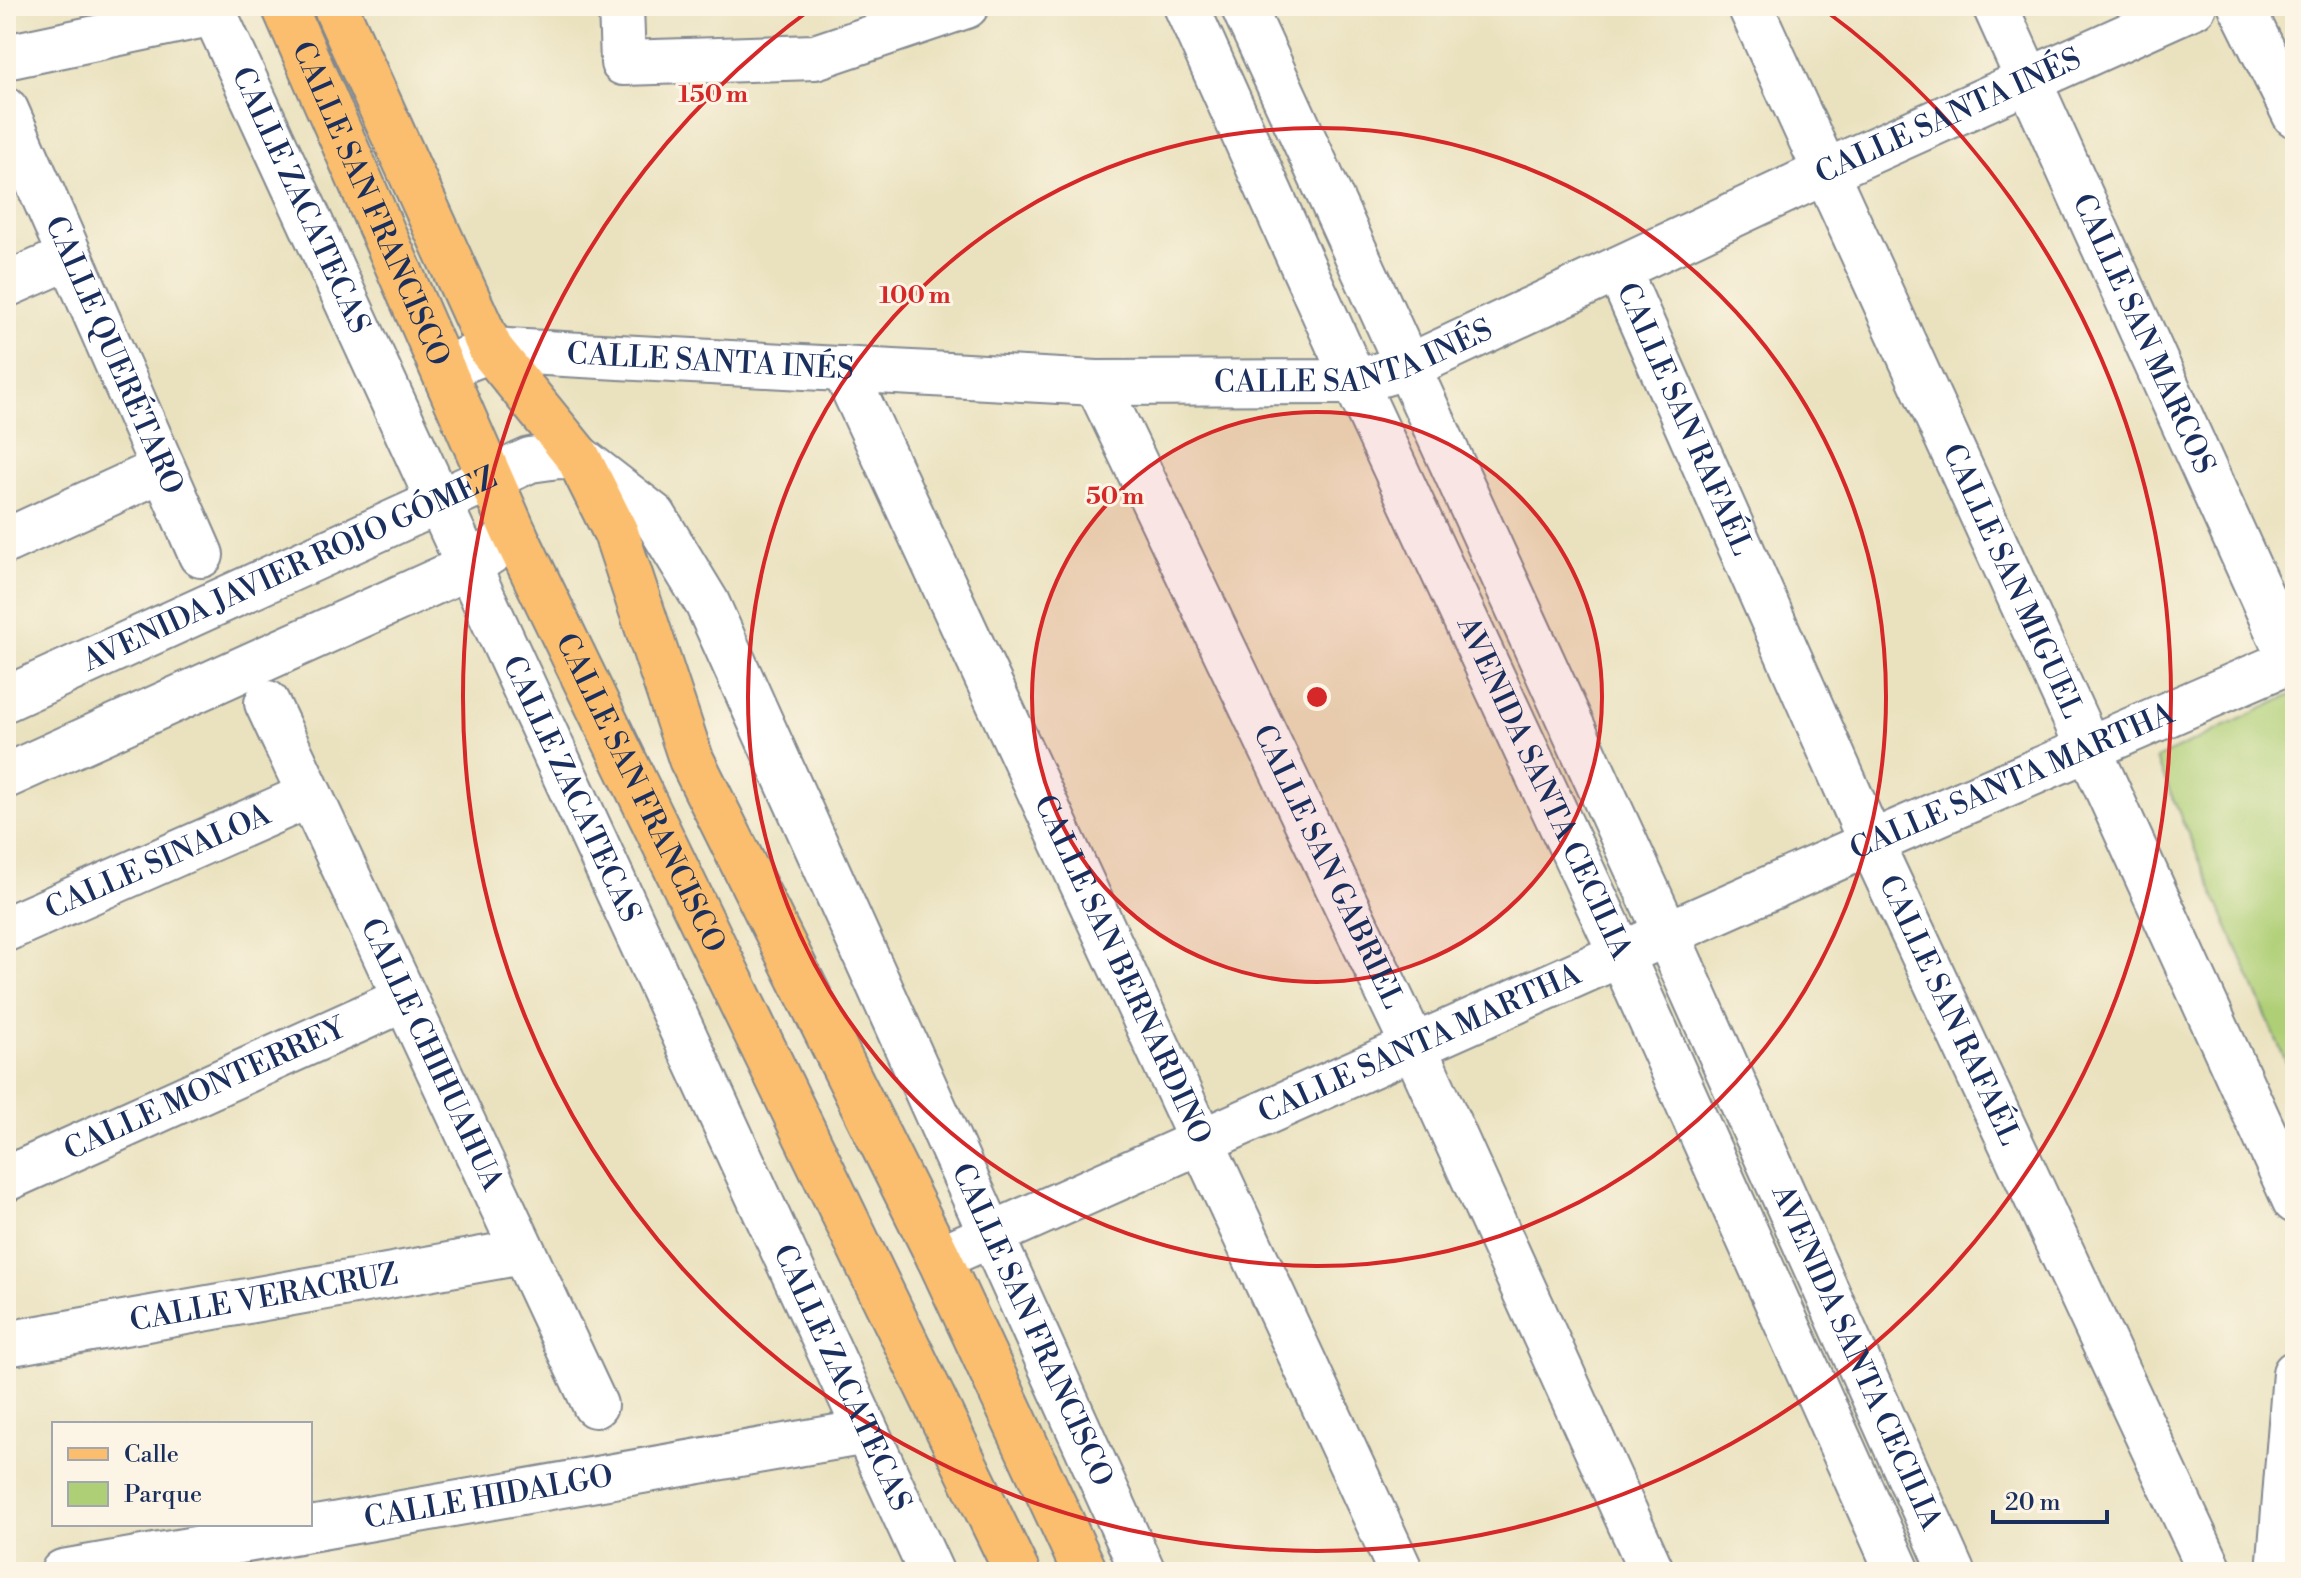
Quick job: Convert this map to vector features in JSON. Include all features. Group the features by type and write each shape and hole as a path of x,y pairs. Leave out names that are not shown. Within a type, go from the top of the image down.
{"main road":[{"name":"CALLE SAN FRANCISCO","path":"284,6 515,535 1017,1572"},
{"name":"CALLE SAN FRANCISCO","path":"335,6 491,350 578,457 616,533 691,759 939,1258 1085,1572"}],"street":[{"path":"621,6 623,63 815,57 966,6"},
{"name":"AVENIDA SANTA CECILIA","path":"1186,6 1355,382 1622,956 1898,1572"},
{"name":"AVENIDA SANTA CECILIA","path":"1243,6 1410,366 1952,1572"},
{"name":"CALLE SAN MIGUEL","path":"1750,6 2295,1201"},
{"name":"CALLE SAN MARCOS","path":"1995,6 2293,660"},
{"name":"CALLE SANTA INÉS","path":"444,368 491,350 1097,383 1355,382 1410,366 1825,172 2194,6"},
{"path":"2241,6 2295,115"},
{"path":"6,57 212,10"},
{"name":"CALLE ZACATECAS","path":"212,10 931,1572"},
{"name":"CALLE QUERÉTARO","path":"6,110 201,555"},
{"path":"6,285 70,257"},
{"name":"CALLE SAN RAFAÉL","path":"1618,269 1871,843 2211,1572"},
{"name":"CALLE SAN BERNARDINO","path":"844,369 1401,1572"},
{"name":"CALLE SAN GABRIEL","path":"1097,383 1415,1049 1652,1572"},
{"name":"AVENIDA JAVIER ROJO GÓMEZ","path":"6,699 530,460 578,457"},
{"name":"CALLE SAN FRANCISCO","path":"578,457 654,516 707,603 1143,1572"},
{"path":"6,541 163,469"},
{"name":"AVENIDA JAVIER ROJO GÓMEZ","path":"6,776 468,567 515,535"},
{"name":"CALLE SANTA MARTHA","path":"939,1258 1415,1049 1871,843 2293,660"},
{"name":"CALLE CHIHUAHUA","path":"267,703 595,1405"},
{"name":"CALLE SINALOA","path":"6,929 310,795"},
{"name":"CALLE MONTERREY","path":"6,1179 405,999"},
{"name":"CALLE VERACRUZ","path":"6,1344 522,1252"},
{"path":"2279,1572 2295,1373"},
{"path":"1012,1414 1062,1392"},
{"name":"CALLE HIDALGO","path":"63,1572 866,1432"}],"green space":[{"path":"2295,693 2295,1083 2156,759"}]}
